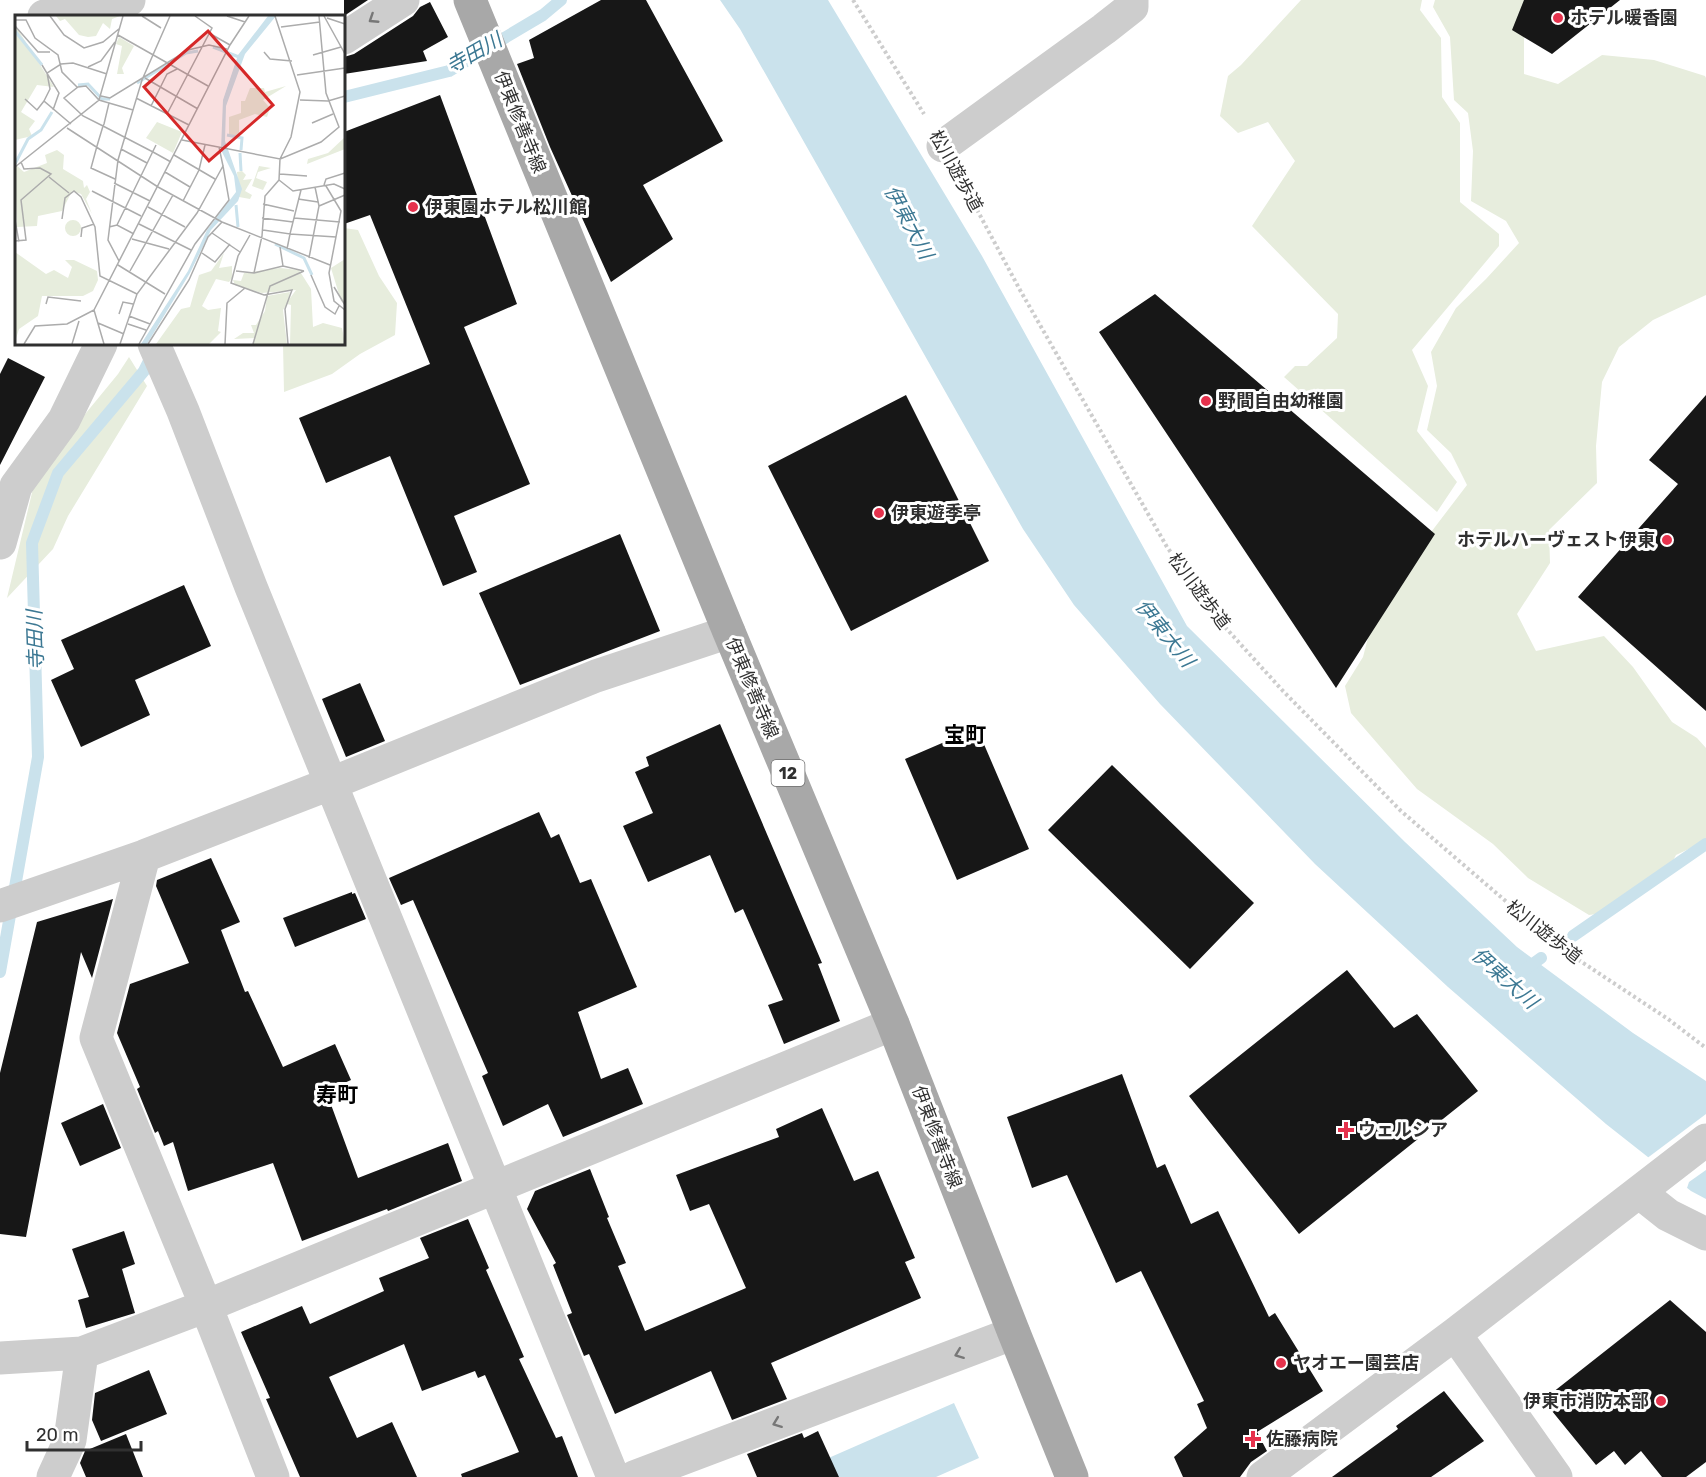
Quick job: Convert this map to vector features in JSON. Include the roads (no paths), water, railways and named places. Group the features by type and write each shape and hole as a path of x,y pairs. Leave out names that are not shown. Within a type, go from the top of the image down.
{"main road":[{"name":"伊東修善寺線","path":"475,11 729,632 893,1024 1072,1477"}],"street":[{"path":"31,0 37,15"},
{"path":"49,15 129,0"},
{"path":"345,37 402,0"},
{"path":"943,146 1104,29 1132,7 1132,0"},
{"path":"0,543 16,486 64,420 101,345"},
{"path":"154,345 613,1477"},
{"path":"0,906 144,856 596,676 729,632"},
{"path":"144,856 96,1038 206,1306 273,1477"},
{"path":"0,1358 82,1353 206,1306 893,1024"},
{"path":"1263,1477 1455,1334 1706,1140"},
{"path":"1647,1186 1668,1215 1706,1234"},
{"path":"634,1477 1014,1333"},
{"path":"1455,1334 1556,1477"},
{"path":"53,1477 70,1440 82,1353"}],"water":[{"name":"伊東大川","path":"720,0 828,0 982,256 1187,626 1405,842 1517,947 1633,1033 1706,1081 1706,1199 1691,1191 1606,1124 1448,987 1315,864 1160,704 1074,605 1023,529 740,29"},
{"path":"954,1403 979,1458 936,1477 832,1477 824,1460"}],"waterway":[{"name":"寺田川","path":"345,97 449,71 543,15 561,0"},
{"name":"寺田川","path":"0,972 38,757 32,543 58,473 144,371 152,355"},
{"path":"1573,936 1706,844"},
{"name":"伊東大川","path":"1523,971 1541,958"}],"place":[{"name":"ホテル暖香園","path":"1558,18"},
{"name":"伊東園ホテル松川館","path":"413,207"},
{"name":"野間自由幼稚園","path":"1206,401"},
{"name":"伊東遊季亭","path":"879,513"},
{"name":"ホテルハーヴェスト伊東","path":"1667,540"},
{"name":"ウェルシア","path":"1346,1130"},
{"name":"ヤオエー園芸店","path":"1281,1363"},
{"name":"伊東市消防本部","path":"1661,1401"},
{"name":"佐藤病院","path":"1253,1439"}],"district":[{"name":"宝町","path":"965,734"},
{"name":"寿町","path":"337,1094"}]}
